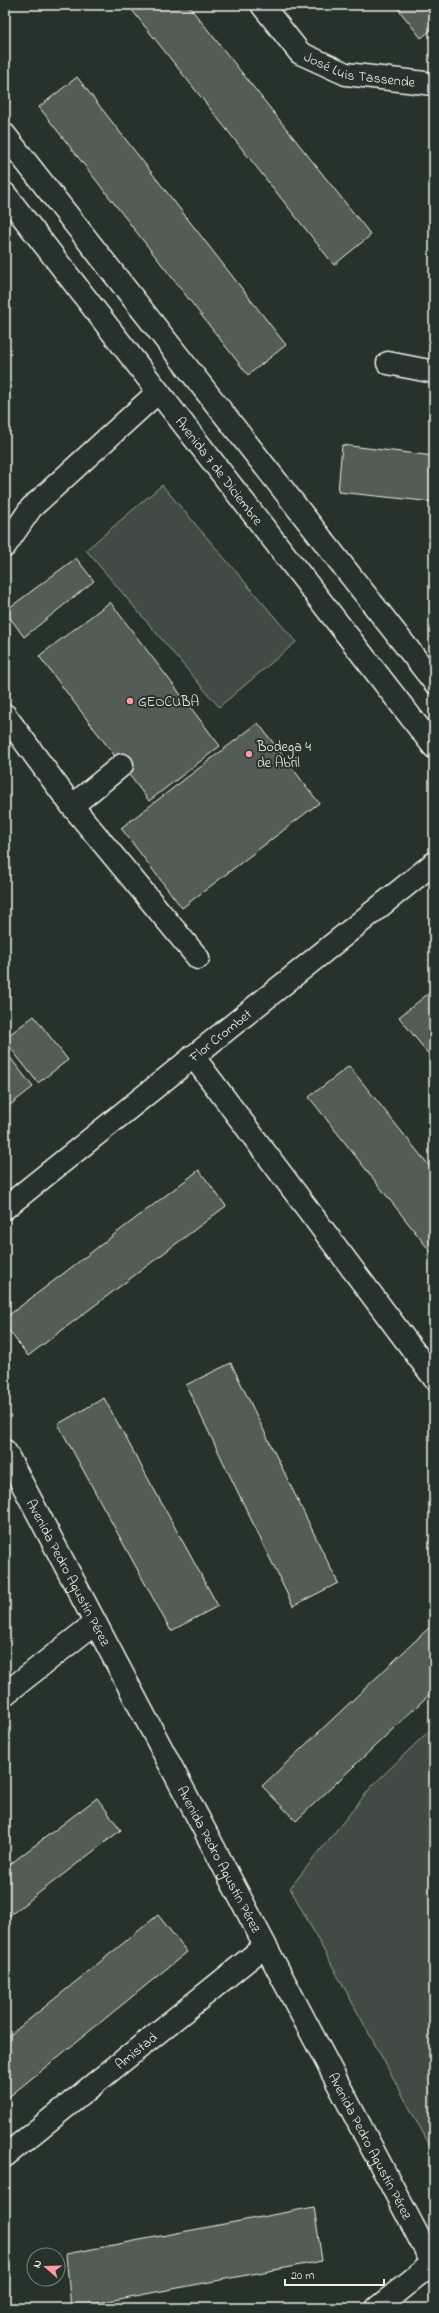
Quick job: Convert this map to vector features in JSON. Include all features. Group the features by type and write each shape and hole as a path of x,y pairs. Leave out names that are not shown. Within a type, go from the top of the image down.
{"street":[{"name":"José Luis Tassende","path":"262,5 300,53 346,74 434,84"},
{"path":"5,135 434,682"},
{"name":"Avenida 7 de Diciembre","path":"5,194 434,747"},
{"path":"388,363 434,372"},
{"path":"5,546 31,508 158,392"},
{"path":"5,715 72,806 198,958"},
{"path":"72,806 122,765"},
{"name":"Flor Crombet","path":"5,1208 434,862"},
{"path":"193,1056 434,1378"},
{"name":"Avenida Pedro Agustín Pérez","path":"5,1451 433,2264"},
{"path":"5,1694 95,1623"},
{"name":"Amistad","path":"5,2156 266,1946"},
{"path":"377,2308 433,2264"}],"shaded area":[{"path":"162,485 296,642 219,707 86,550"},
{"path":"434,1726 434,2153 290,1888 372,1786"}],"building":[{"path":"128,5 188,5 371,235 334,265"},
{"path":"395,5 434,5 434,28 421,38"},
{"path":"77,77 286,345 248,375 39,107"},
{"path":"342,445 434,456 434,502 338,492"},
{"path":"76,558 94,581 24,637 5,611"},
{"name":"GEOCUBA","path":"110,602 220,746 149,801 39,656"},
{"path":"258,723 319,803 182,908 121,828"},
{"path":"434,989 434,1061 399,1017"},
{"path":"34,1016 68,1060 38,1083 5,1041 5,1038"},
{"path":"5,1051 33,1087 5,1109"},
{"path":"349,1066 434,1172 434,1256 309,1097"},
{"path":"199,1170 226,1206 28,1356 5,1325 5,1318"},
{"path":"231,1363 338,1583 293,1606 186,1385"},
{"path":"104,1398 218,1606 171,1631 58,1424"},
{"path":"434,1623 434,1690 296,1821 262,1786"},
{"path":"97,1798 121,1830 5,1919 5,1868"},
{"path":"158,1915 187,1952 5,2100 5,2039"},
{"path":"314,2207 322,2261 71,2308 66,2254"}],"place":[{"name":"GEOCUBA","path":"130,701"},
{"name":"Bodega 4 de Abril","path":"249,754"}]}
